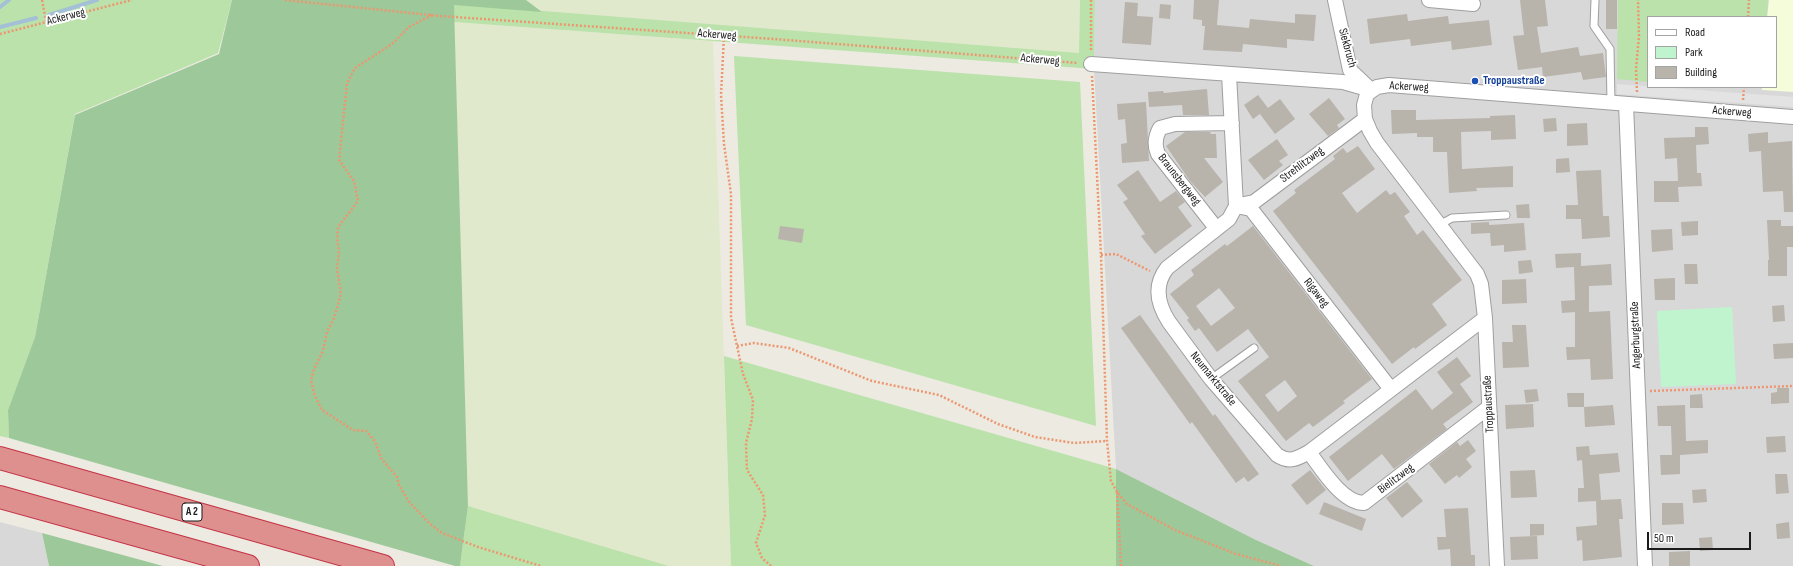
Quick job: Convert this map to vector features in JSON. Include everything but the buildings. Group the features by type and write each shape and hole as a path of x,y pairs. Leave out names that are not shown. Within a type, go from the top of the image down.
{"highway":[{"name":"A 2","path":"0,458 383,566"},
{"path":"0,497 248,566"}],"street":[{"name":"Siekbruch","path":"1335,0 1350,70 1371,90"},
{"path":"1429,0 1473,4"},
{"name":"Ackerweg","path":"1091,64 1343,82 1371,90 1377,86 1389,85 1793,116"},
{"path":"1162,275 1179,257 1229,219 1236,206 1229,74"},
{"name":"Troppaustraße","path":"1371,90 1365,99 1365,119 1370,131 1377,143 1477,274 1481,284 1485,318 1497,566"},
{"name":"Angerburgstraße","path":"1632,104 1638,391 1645,566"},
{"name":"Strehlitzweg","path":"1236,206 1254,202 1365,119"},
{"name":"Braunsbergweg","path":"1216,228 1158,154 1156,142 1160,128 1166,126 1232,123"},
{"name":"Rigaweg","path":"1236,206 1251,209 1390,388"},
{"name":"Neumarktstraße","path":"1162,275 1158,297 1163,313 1211,379 1282,459 1294,460 1309,452 1390,388 1485,318"},
{"name":"Bielitzweg","path":"1309,452 1334,486 1356,503 1364,503 1489,407"}],"lane":[{"path":"1595,0 1594,26 1610,50 1611,103"},
{"path":"1439,225 1452,218 1506,215"},
{"path":"1211,379 1254,348"}],"path":[{"path":"42,0 46,22"},
{"name":"Ackerweg","path":"0,34 132,0"},
{"name":"Ackerweg","path":"285,0 432,14 1091,64"},
{"path":"1091,0 1091,64 1101,255 1107,441 1110,474 1117,492 1121,566"},
{"path":"1632,104 1639,36 1638,0"},
{"path":"1748,16 1749,0"},
{"path":"432,14 409,27 392,44 355,68 347,82 339,160 354,181 358,201 338,228 337,238 339,251 337,269 341,294 334,318 327,332 323,351 314,369 311,386 322,410 353,430 366,431 375,441 381,458 396,477 409,502 430,524 442,533 478,547 541,566"},
{"path":"724,36 721,95 724,144 731,194 732,318 743,374 753,400 752,419 746,443 747,470 763,495 764,501 765,515 756,542 762,558 771,566"},
{"path":"1101,255 1116,254 1140,267 1162,275"},
{"path":"737,346 754,343 789,348 872,380 939,394 998,424 1035,437 1074,443 1107,441"},
{"path":"1638,391 1793,386"},
{"path":"1117,492 1128,504 1175,530 1236,554 1281,566"}],"shaded area":[{"path":"526,0 1080,0 1079,53 542,12"},
{"path":"1095,0 1793,0 1793,566 1314,566 1256,540 1116,469 1094,69"},
{"path":"1769,0 1793,0 1793,92 1762,90 1762,88 1777,88 1777,16 1767,16"},
{"path":"454,22 713,41 731,566 669,566 468,506"},
{"path":"1617,84 1647,86 1647,88 1671,88 1793,97 1793,107 1617,94"},
{"path":"0,522 42,533 49,566 0,566"}],"green space":[{"path":"0,0 232,0 218,53 75,114 35,337 8,410 9,438 0,436"},
{"path":"232,0 526,0 542,12 454,5 468,506 460,566 455,566 9,438 8,410 35,337 75,115 219,54"},
{"path":"1080,0 1095,0 1094,69 454,22 454,4 1079,53"},
{"path":"1618,0 1768,0 1767,16 1647,16 1647,82 1617,79"},
{"path":"734,56 1080,82 1096,426 746,325"},
{"path":"1732,307 1736,384 1661,387 1657,311"},
{"path":"724,356 1116,469 1116,566 731,566"},
{"path":"1116,469 1256,540 1314,566 1116,566"},
{"path":"468,506 669,566 460,566"},
{"path":"42,533 163,566 49,566"}],"waterway":[{"path":"0,7 9,0"},
{"path":"49,15 97,0"},
{"path":"0,27 36,18"}],"place":[{"name":"Troppaustraße","path":"1475,81"}]}
